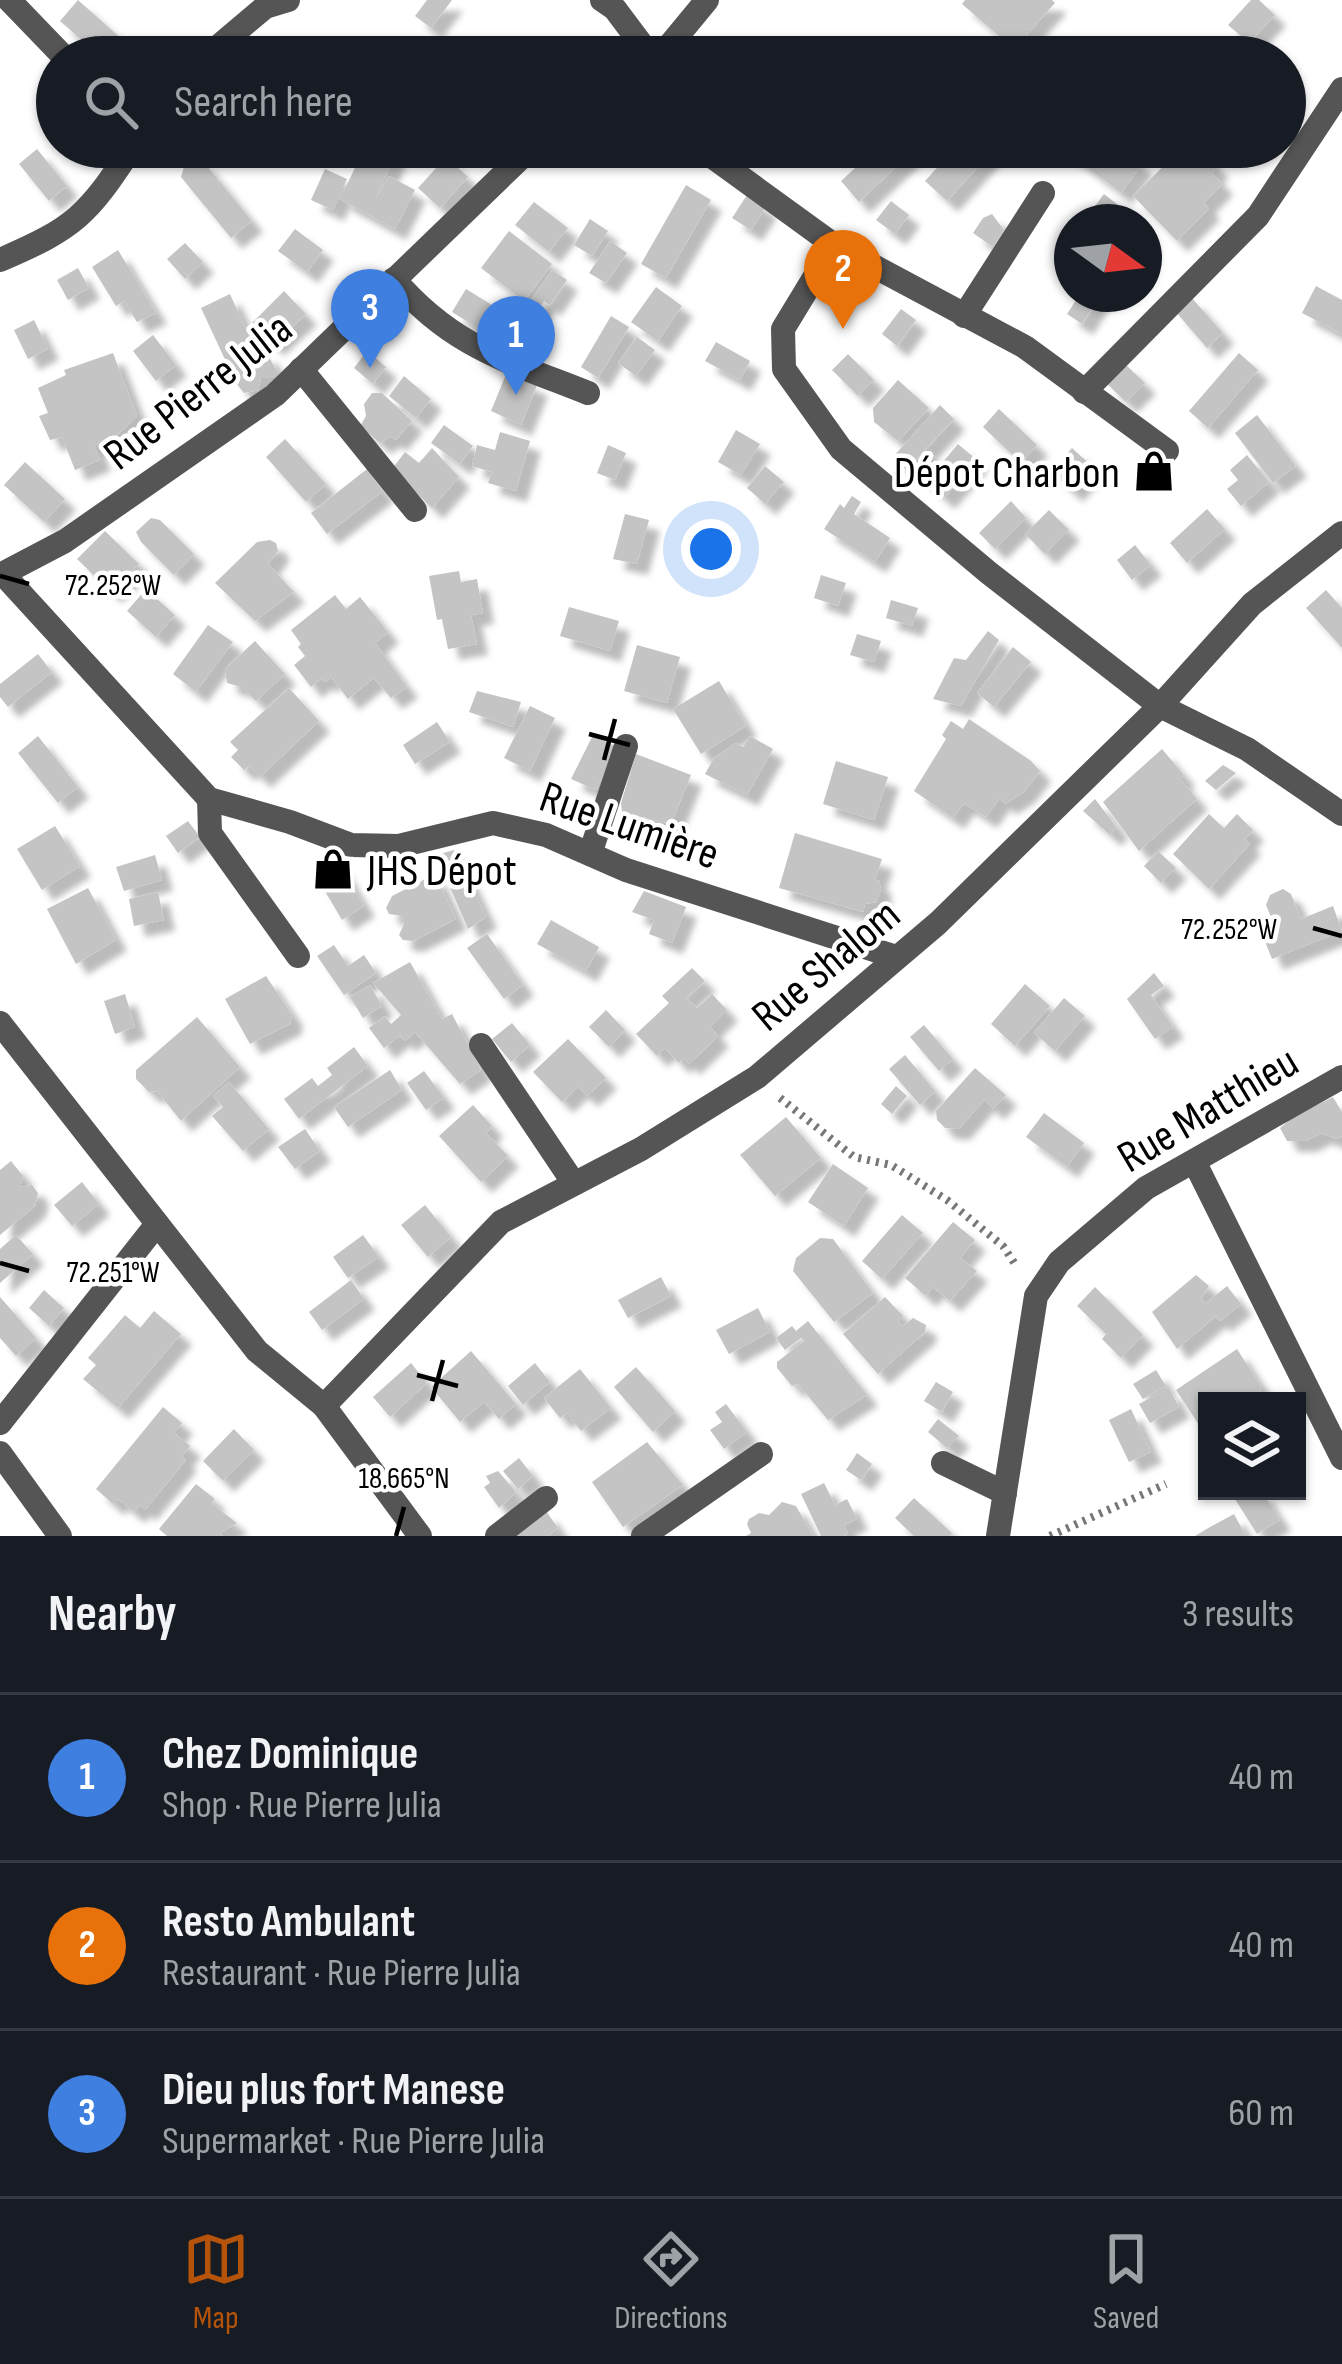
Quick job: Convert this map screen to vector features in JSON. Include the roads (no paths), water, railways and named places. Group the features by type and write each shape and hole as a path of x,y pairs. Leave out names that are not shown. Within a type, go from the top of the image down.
{"street":[{"path":"9,0 44,36"},
{"path":"231,36 265,7 288,0"},
{"path":"602,0 635,36"},
{"path":"677,36 707,0"},
{"path":"1306,143 1342,89"},
{"path":"0,260 56,236 97,201 118,168"},
{"name":"Rue Pierre Julia","path":"2,575 65,541 275,395 510,168"},
{"path":"728,168 833,245 1025,347 1167,451"},
{"path":"1084,392 1258,216 1290,168"},
{"path":"964,316 1043,193"},
{"path":"833,245 783,329 784,370 841,449 989,573 1160,706 1247,749 1342,814"},
{"path":"394,279 424,314 472,346 588,393"},
{"path":"301,369 415,510"},
{"name":"Rue Shalom","path":"323,1406 501,1222 641,1149 757,1077 938,923 1160,706 1252,604 1342,533"},
{"path":"2,575 209,799 209,833 298,956"},
{"path":"590,854 626,746"},
{"name":"Rue Lumière","path":"209,799 350,845 399,846 494,823 546,835 626,870 896,957"},
{"path":"0,1023 256,1352 323,1406 420,1536"},
{"path":"481,1045 573,1182"},
{"name":"Rue Matthieu","path":"1005,1493 1036,1296 1059,1262 1146,1188 1342,1077"},
{"path":"1195,1163 1342,1458"},
{"path":"0,1423 157,1224"},
{"path":"0,1453 61,1536"},
{"path":"643,1536 761,1454"},
{"path":"943,1462 1005,1493 998,1536"},
{"path":"496,1536 546,1498"}],"place":[{"name":"Resto Ambulant","path":"843,329"},
{"name":"Dieu plus fort Manese","path":"370,368"},
{"name":"Chez Dominique","path":"516,395"},
{"name":"Dépot Charbon","path":"1154,471"},
{"name":"JHS Dépot","path":"333,869"}]}
